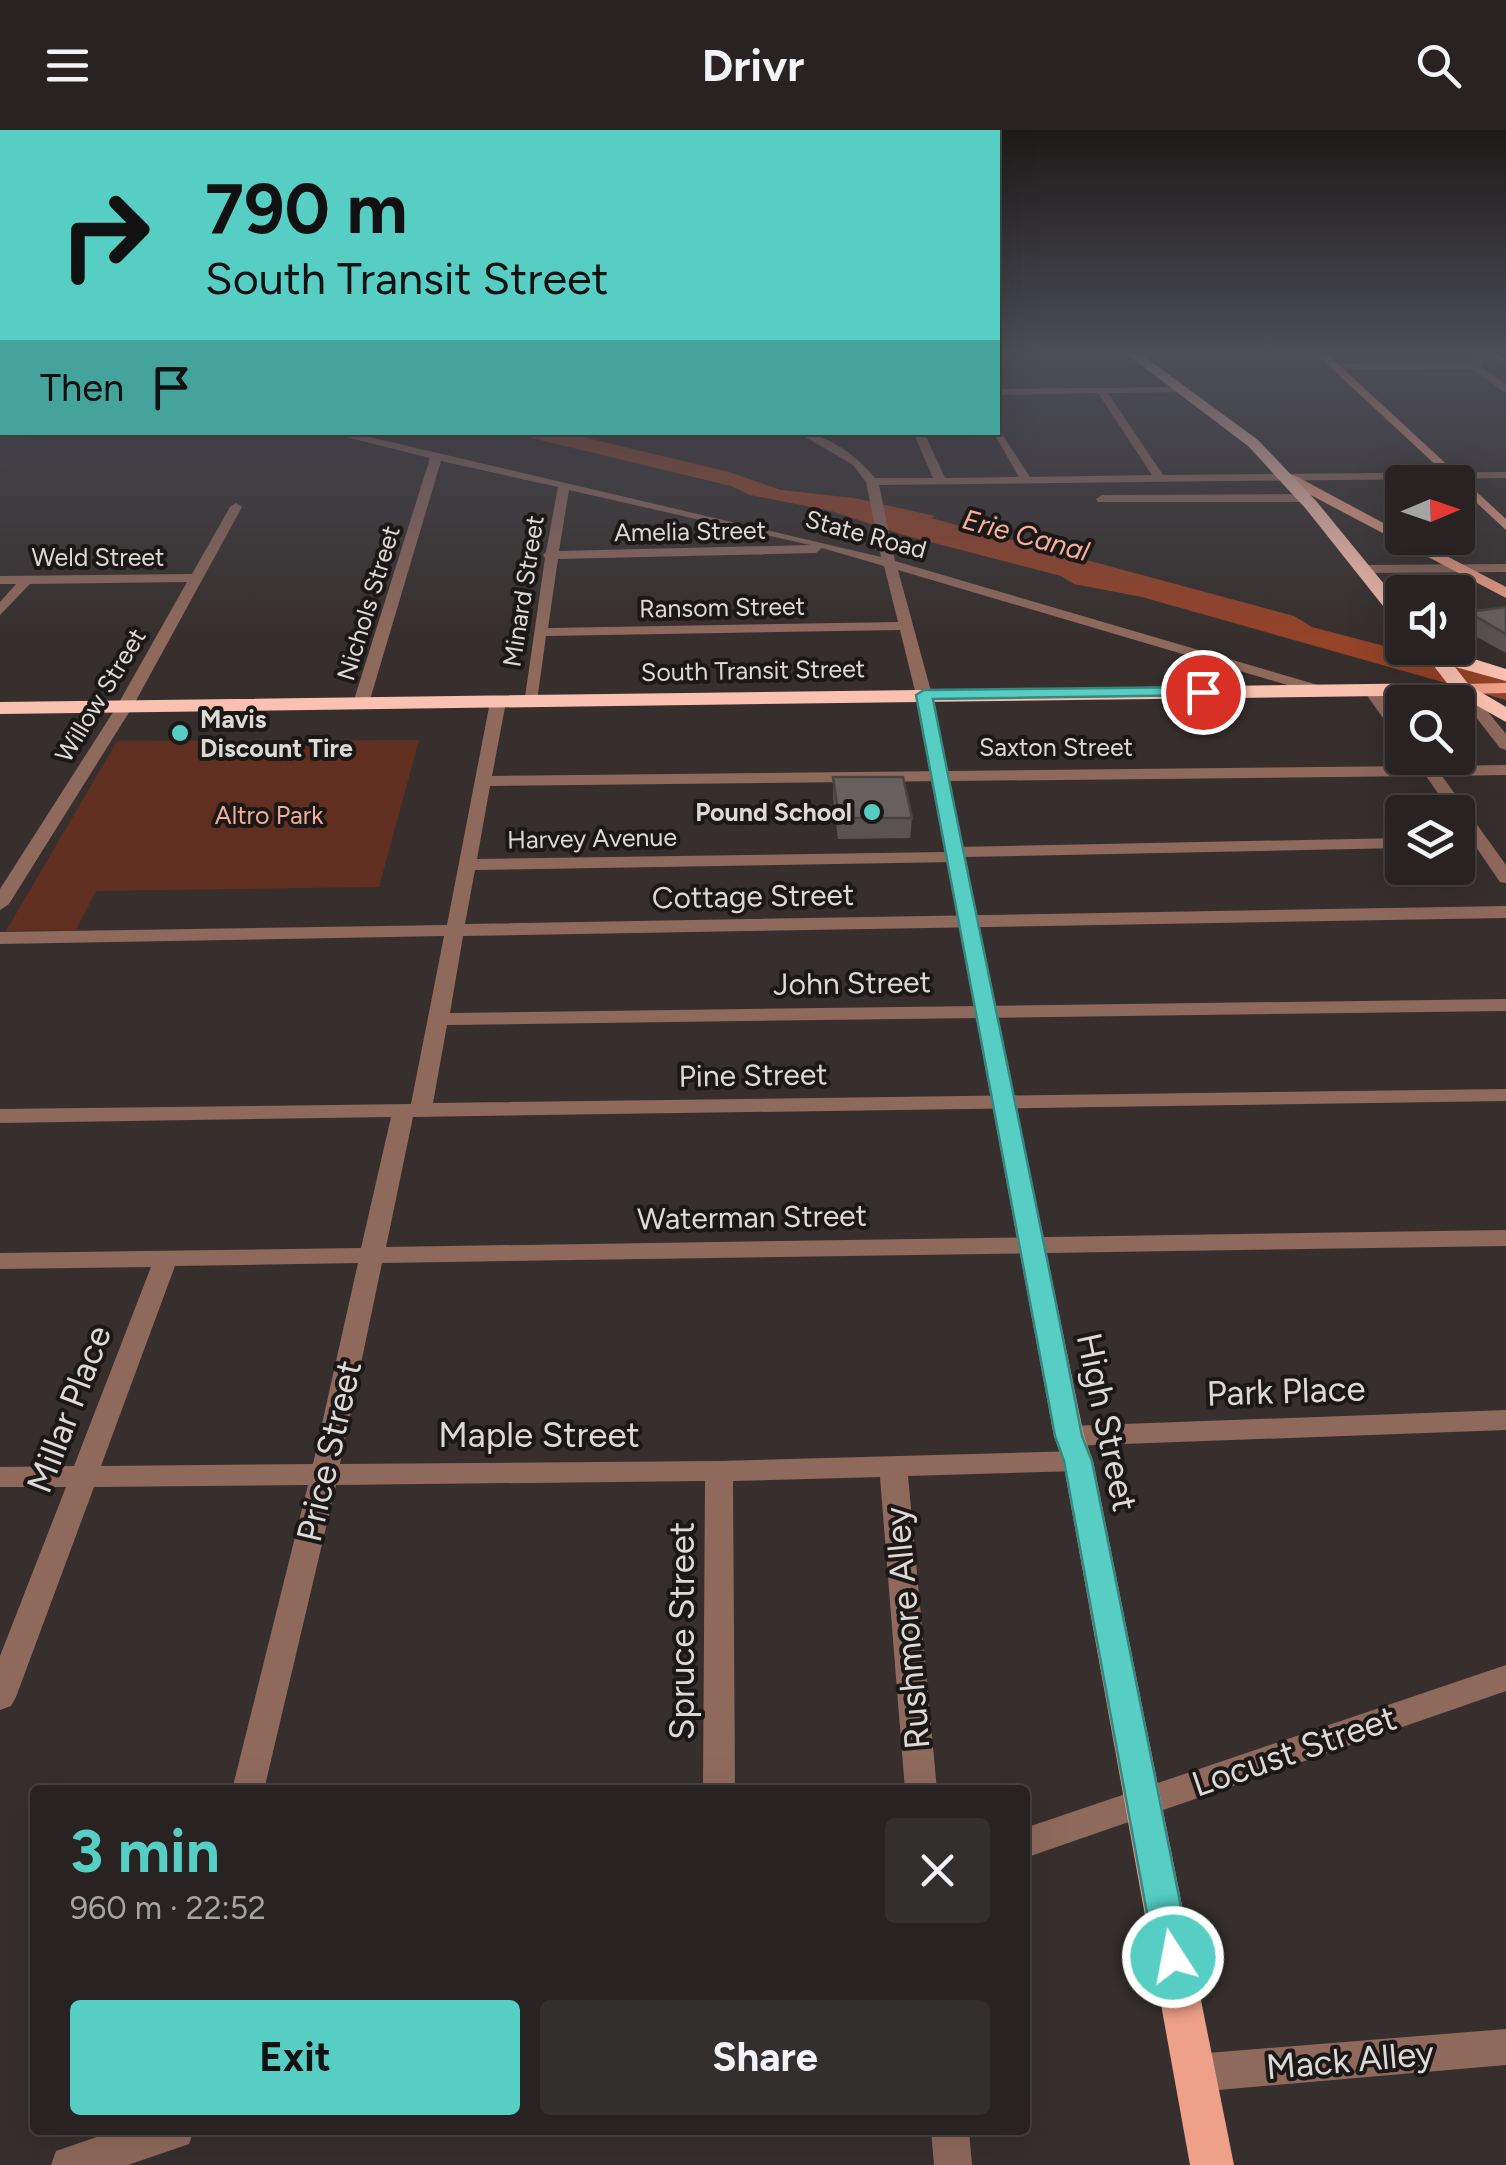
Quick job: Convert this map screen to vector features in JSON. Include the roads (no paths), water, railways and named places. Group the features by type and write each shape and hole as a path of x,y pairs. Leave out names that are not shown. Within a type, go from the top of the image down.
{"highway":[{"path":"1257,447 1289,478 1385,598"},
{"path":"1444,665 1460,685"},
{"path":"1475,665 1506,675"},
{"name":"South Transit Street","path":"0,708 1385,690"},
{"path":"1475,696 1506,716"}],"main road":[{"path":"1420,447 1439,465"},
{"path":"1289,478 1506,592"},
{"path":"1475,498 1506,526"},
{"name":"South Transit Street","path":"1475,688 1506,688"},
{"name":"High Street","path":"924,695 1212,2165"}],"street":[{"name":"State Road","path":"391,447 830,546 1323,691"},
{"path":"829,447 857,463 873,488 924,695"},
{"path":"925,447 941,482"},
{"path":"1007,447 1027,481"},
{"path":"1139,447 1160,479"},
{"name":"Nichols Street","path":"361,703 436,458"},
{"path":"1475,476 1506,475"},
{"path":"873,488 941,482 1385,477"},
{"name":"Minard Street","path":"529,701 549,555 563,488"},
{"path":"1102,499 1302,498"},
{"name":"Willow Street","path":"0,904 125,706 236,507"},
{"name":"Amelia Street","path":"549,555 802,552 830,546"},
{"path":"1360,569 1506,568"},
{"name":"Weld Street","path":"0,580 196,578"},
{"path":"0,611 26,580"},
{"name":"Ransom Street","path":"539,632 906,626"},
{"path":"1371,690 1385,709"},
{"name":"Price Street","path":"249,1785 372,1256 438,1019 498,702"},
{"path":"1475,704 1506,745"},
{"name":"Saxton Street","path":"486,780 1385,765"},
{"name":"Saxton Street","path":"1475,768 1506,770"},
{"path":"1434,775 1506,878"},
{"path":"1475,841 1479,841"},
{"name":"Harvey Avenue","path":"470,865 1385,843"},
{"name":"Cottage Street","path":"0,938 1506,912"},
{"name":"John Street","path":"438,1019 1506,1005"},
{"name":"Pine Street","path":"0,1116 1506,1095"},
{"name":"Waterman Street","path":"0,1260 1506,1238"},
{"name":"Millar Place","path":"0,1697 166,1260"},
{"name":"Park Place","path":"1073,1449 1506,1420"},
{"name":"Maple Street","path":"0,1477 719,1471 894,1466 1073,1449"},
{"name":"Rushmore Alley","path":"894,1466 921,1785"},
{"name":"Spruce Street","path":"719,1471 719,1785"},
{"name":"Locust Street","path":"1030,1841 1506,1678"},
{"name":"Mack Alley","path":"1194,2073 1506,2046"},
{"path":"70,2165 157,2135"},
{"path":"950,2135 953,2165"}],"place":[{"name":"Mavis Discount Tire","path":"180,733"},
{"name":"Pound School","path":"872,812"}],"water label":[{"name":"Erie Canal","path":"1026,535"}],"park label":[{"name":"Altro Park","path":"269,815"}]}
